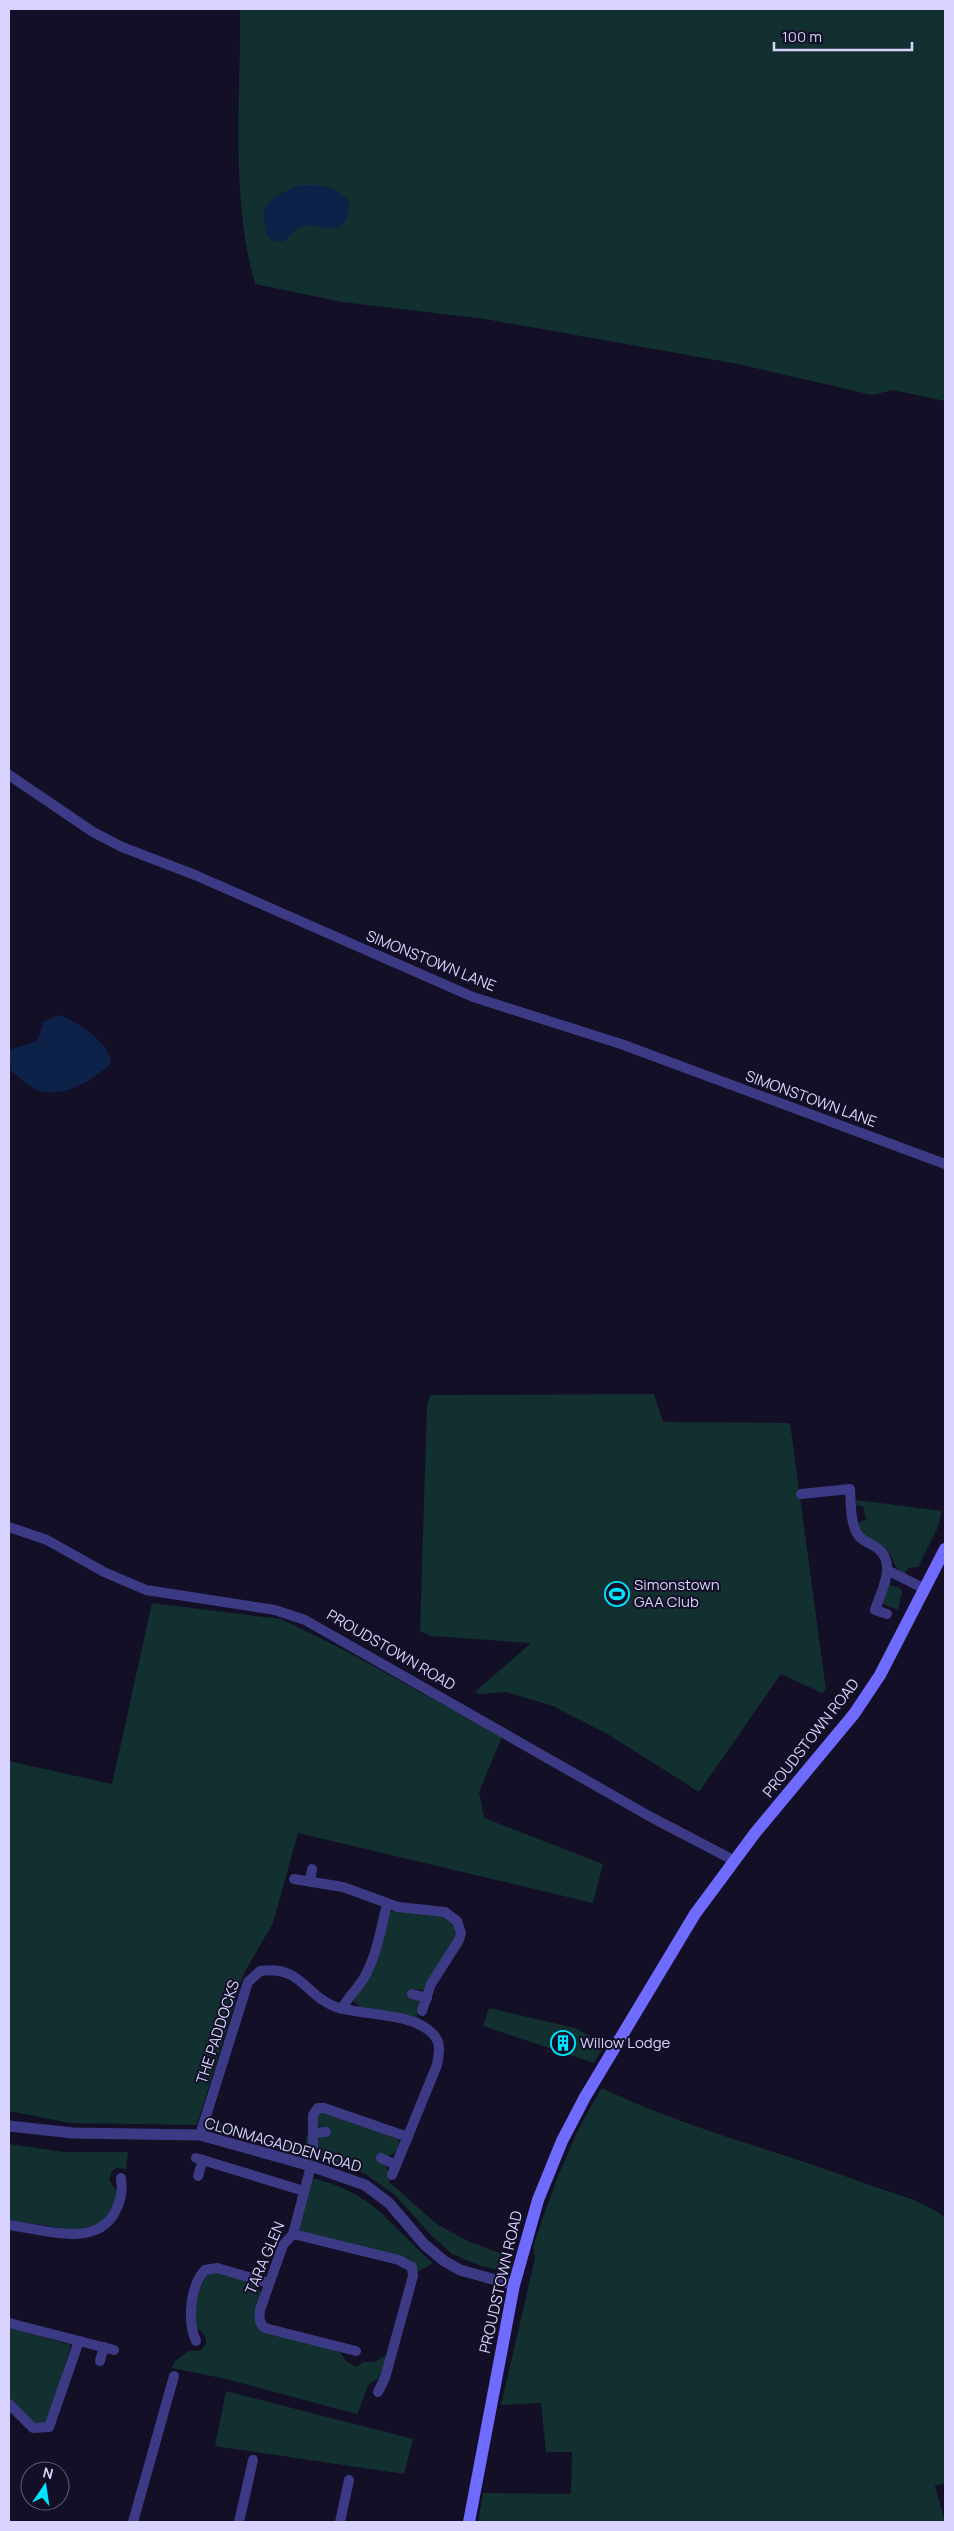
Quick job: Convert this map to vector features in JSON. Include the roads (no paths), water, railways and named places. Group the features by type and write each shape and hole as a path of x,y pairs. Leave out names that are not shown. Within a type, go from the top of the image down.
{"main road":[{"name":"PROUDSTOWN ROAD","path":"469,2522 514,2285 538,2200 562,2141 585,2097 695,1914 755,1832 854,1714 880,1675 945,1549"}],"street":[{"name":"SIMONSTOWN LANE","path":"9,775 93,832 122,847 195,875 474,998 621,1044 945,1164"},
{"path":"801,1494 850,1488 855,1529 862,1540 876,1547 884,1555 888,1564 875,1610 887,1614"},
{"name":"PROUDSTOWN ROAD","path":"9,1527 47,1540 104,1572 146,1590 198,1600 275,1610 304,1620 649,1816 735,1861"},
{"path":"887,1570 925,1589"},
{"path":"310,1882 312,1869"},
{"path":"294,1879 350,1889 398,1907 445,1912 457,1921 460,1927 459,1940 438,1972 422,2011"},
{"path":"342,2008 348,1998 361,1984 371,1964 387,1904"},
{"name":"THE PADDOCKS","path":"200,2135 248,1982 253,1975 268,1970 286,1973 304,1982 324,2000 342,2008 409,2022 432,2032 437,2039 440,2046 437,2065 392,2175"},
{"path":"412,1994 427,1998"},
{"path":"313,2146 314,2110 324,2108 408,2137"},
{"name":"CLONMAGADDEN ROAD","path":"9,2126 73,2134 200,2135 311,2166 360,2182 378,2194 424,2244 460,2270 514,2285"},
{"path":"313,2133 326,2132"},
{"path":"381,2158 396,2165"},
{"path":"198,2176 199,2159 304,2191"},
{"name":"TARA GLEN","path":"311,2166 293,2234 283,2245 260,2310 261,2324 265,2328 356,2352"},
{"path":"9,2225 69,2233 93,2232 104,2226 113,2217 122,2192 121,2178"},
{"path":"293,2234 398,2260 412,2267 413,2276 385,2378 378,2392"},
{"path":"196,2341 191,2327 191,2313 199,2278 205,2270 217,2268 269,2283"},
{"path":"9,2323 108,2348 100,2361"},
{"path":"9,2404 33,2428 49,2427 79,2340"},
{"path":"133,2522 174,2376"},
{"path":"239,2522 253,2460"},
{"path":"340,2522 349,2480"}],"water":[{"path":"300,185 327,187 337,192 349,201 348,216 341,227 306,226 295,230 282,242 271,240 264,220 268,205 281,193"},
{"path":"58,1015 65,1017 91,1033 105,1048 111,1063 96,1076 77,1087 56,1092 46,1092 34,1089 9,1069 9,1050 37,1041 44,1022"}],"place":[{"name":"Simonstown GAA Club","path":"617,1594"},
{"name":"Willow Lodge","path":"563,2043"}]}
